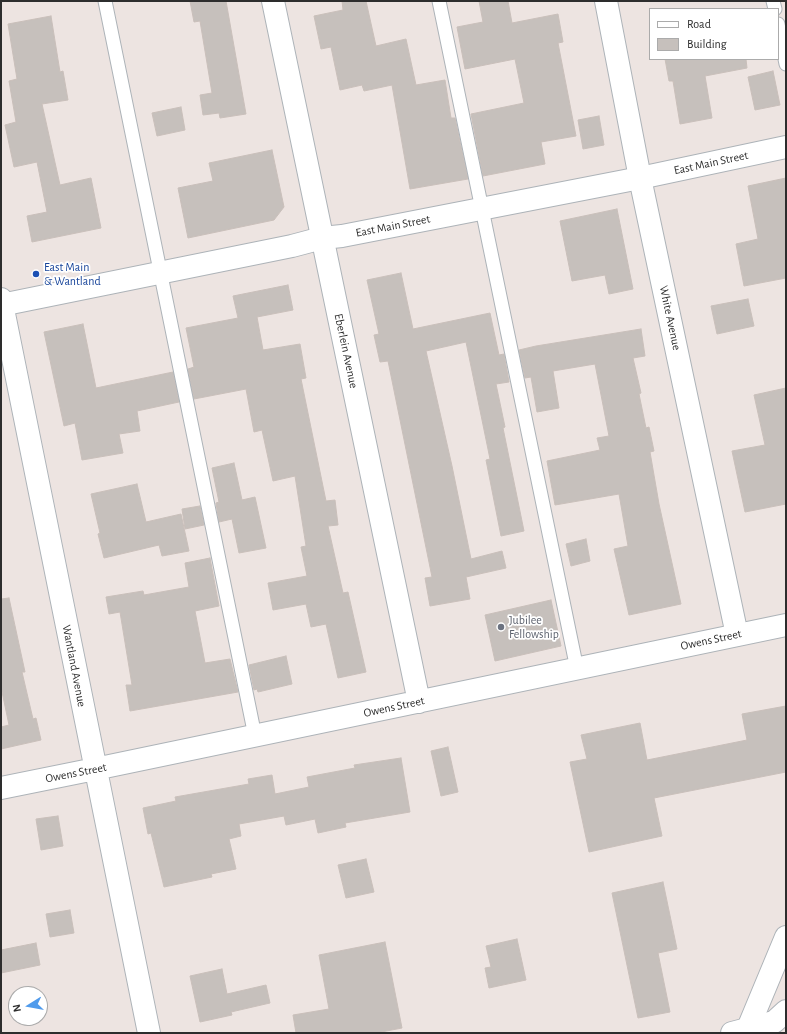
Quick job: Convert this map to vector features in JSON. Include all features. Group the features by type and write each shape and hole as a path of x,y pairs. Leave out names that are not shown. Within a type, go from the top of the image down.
{"street":[{"name":"Eberlein Avenue","path":"273,1 419,702"},
{"name":"White Avenue","path":"606,1 640,178 737,635"},
{"name":"East Main Street","path":"1,303 292,246 322,238 342,236 640,178 786,147"},
{"name":"Wantland Avenue","path":"1,303 149,1033"},
{"name":"Owens Street","path":"1,788 95,770 786,625"},
{"path":"742,1032 785,940"},
{"path":"742,1032 774,1022 786,1011"}],"lane":[{"path":"105,1 255,736"},
{"path":"439,1 577,669"},
{"path":"779,29 786,64"}],"building":[{"path":"190,1 226,1 246,114 220,118 219,113 203,115 200,95 212,93 200,21 194,22"},
{"path":"342,1 366,1 376,46 406,39 416,85 445,80 451,118 455,118 468,179 410,189 392,85 364,91 362,85 340,90 331,47 321,49 314,16 343,10"},
{"path":"479,1 508,1 512,23 558,14 563,42 558,43 576,136 541,142 545,164 483,176 471,114 524,103 515,59 465,69 457,27 483,22"},
{"path":"51,16 60,72 63,71 68,100 42,104 60,185 91,178 101,228 32,242 27,216 47,212 37,162 14,167 5,125 16,122 9,81 17,79 8,24"},
{"path":"665,60 746,60 747,68 705,76 712,118 680,124 673,81 669,81"},
{"path":"773,71 780,105 755,110 748,77"},
{"path":"181,107 185,130 157,136 152,113"},
{"path":"599,116 604,145 583,149 578,120"},
{"path":"272,150 284,207 274,220 188,238 178,188 213,181 209,163"},
{"path":"786,178 786,278 744,286 736,244 758,239 748,186"},
{"path":"617,209 633,289 609,294 605,275 572,281 560,221"},
{"path":"401,273 413,329 490,313 499,355 504,354 509,382 496,384 505,427 503,428 524,531 501,536 486,460 490,459 466,342 426,351 471,559 502,551 506,568 466,577 470,599 430,606 425,578 432,577 388,361 380,362 374,335 379,334 367,280"},
{"path":"288,285 293,310 257,317 263,350 300,344 306,378 301,379 326,501 335,500 338,525 328,526 343,593 348,592 366,672 338,678 326,624 311,627 306,604 273,610 268,583 307,576 301,547 306,546 295,476 273,481 262,430 254,432 246,389 194,399 188,369 194,367 186,328 238,318 233,296"},
{"path":"748,299 754,326 717,334 711,306"},
{"path":"83,324 96,388 173,372 179,402 137,411 140,431 119,434 123,453 82,460 75,423 64,426 44,332"},
{"path":"641,329 645,356 633,358 641,393 639,394 646,428 649,427 654,451 650,452 659,504 681,604 629,615 614,549 628,546 619,494 555,505 547,461 600,450 597,438 609,436 595,364 553,371 559,408 537,412 531,377 525,378 519,350"},
{"path":"786,388 786,504 745,512 732,451 765,445 754,395"},
{"path":"234,463 242,500 255,497 266,548 239,553 232,519 219,522 216,503 219,502 212,468"},
{"path":"137,484 146,522 181,514 189,551 162,556 159,545 104,558 91,494"},
{"path":"200,506 204,525 185,529 182,509"},
{"path":"586,539 590,561 571,566 566,544"},
{"path":"210,558 219,606 195,611 205,663 230,659 238,692 130,711 126,685 132,685 120,612 109,614 106,597 143,591 144,595 189,587 185,563"},
{"path":"9,598 25,672 22,672 33,719 36,718 41,740 1,749 1,727 9,725 1,687 1,599"},
{"path":"551,600 561,646 495,661 485,615"},
{"path":"286,656 292,684 258,692 257,689 254,690 249,665"},
{"path":"786,706 786,772 654,798 662,836 589,852 570,762 587,759 581,735 640,723 647,760 747,740 742,714"},
{"path":"448,747 458,792 441,796 431,751"},
{"path":"401,758 410,812 345,823 346,827 318,833 315,819 286,825 284,816 239,824 241,836 229,839 236,869 211,874 212,877 164,887 151,833 148,834 143,808 176,801 175,797 249,784 248,779 272,775 275,794 309,787 307,777 355,768 354,765"},
{"path":"58,816 63,846 41,850 36,819"},
{"path":"366,859 374,892 346,898 338,865"},
{"path":"663,882 677,949 658,953 670,1012 638,1018 612,893"},
{"path":"70,910 74,933 50,937 46,914"},
{"path":"517,939 526,980 489,988 485,968 491,967 486,946"},
{"path":"385,942 402,1028 376,1033 296,1033 293,1015 329,1009 319,955"},
{"path":"36,943 40,965 1,973 1,950"},
{"path":"222,969 227,994 266,985 270,1003 231,1012 232,1015 200,1022 190,976"}],"place":[{"name":"East Main & Wantland","path":"36,274"},
{"name":"Jubilee Fellowship","path":"501,627"}]}
